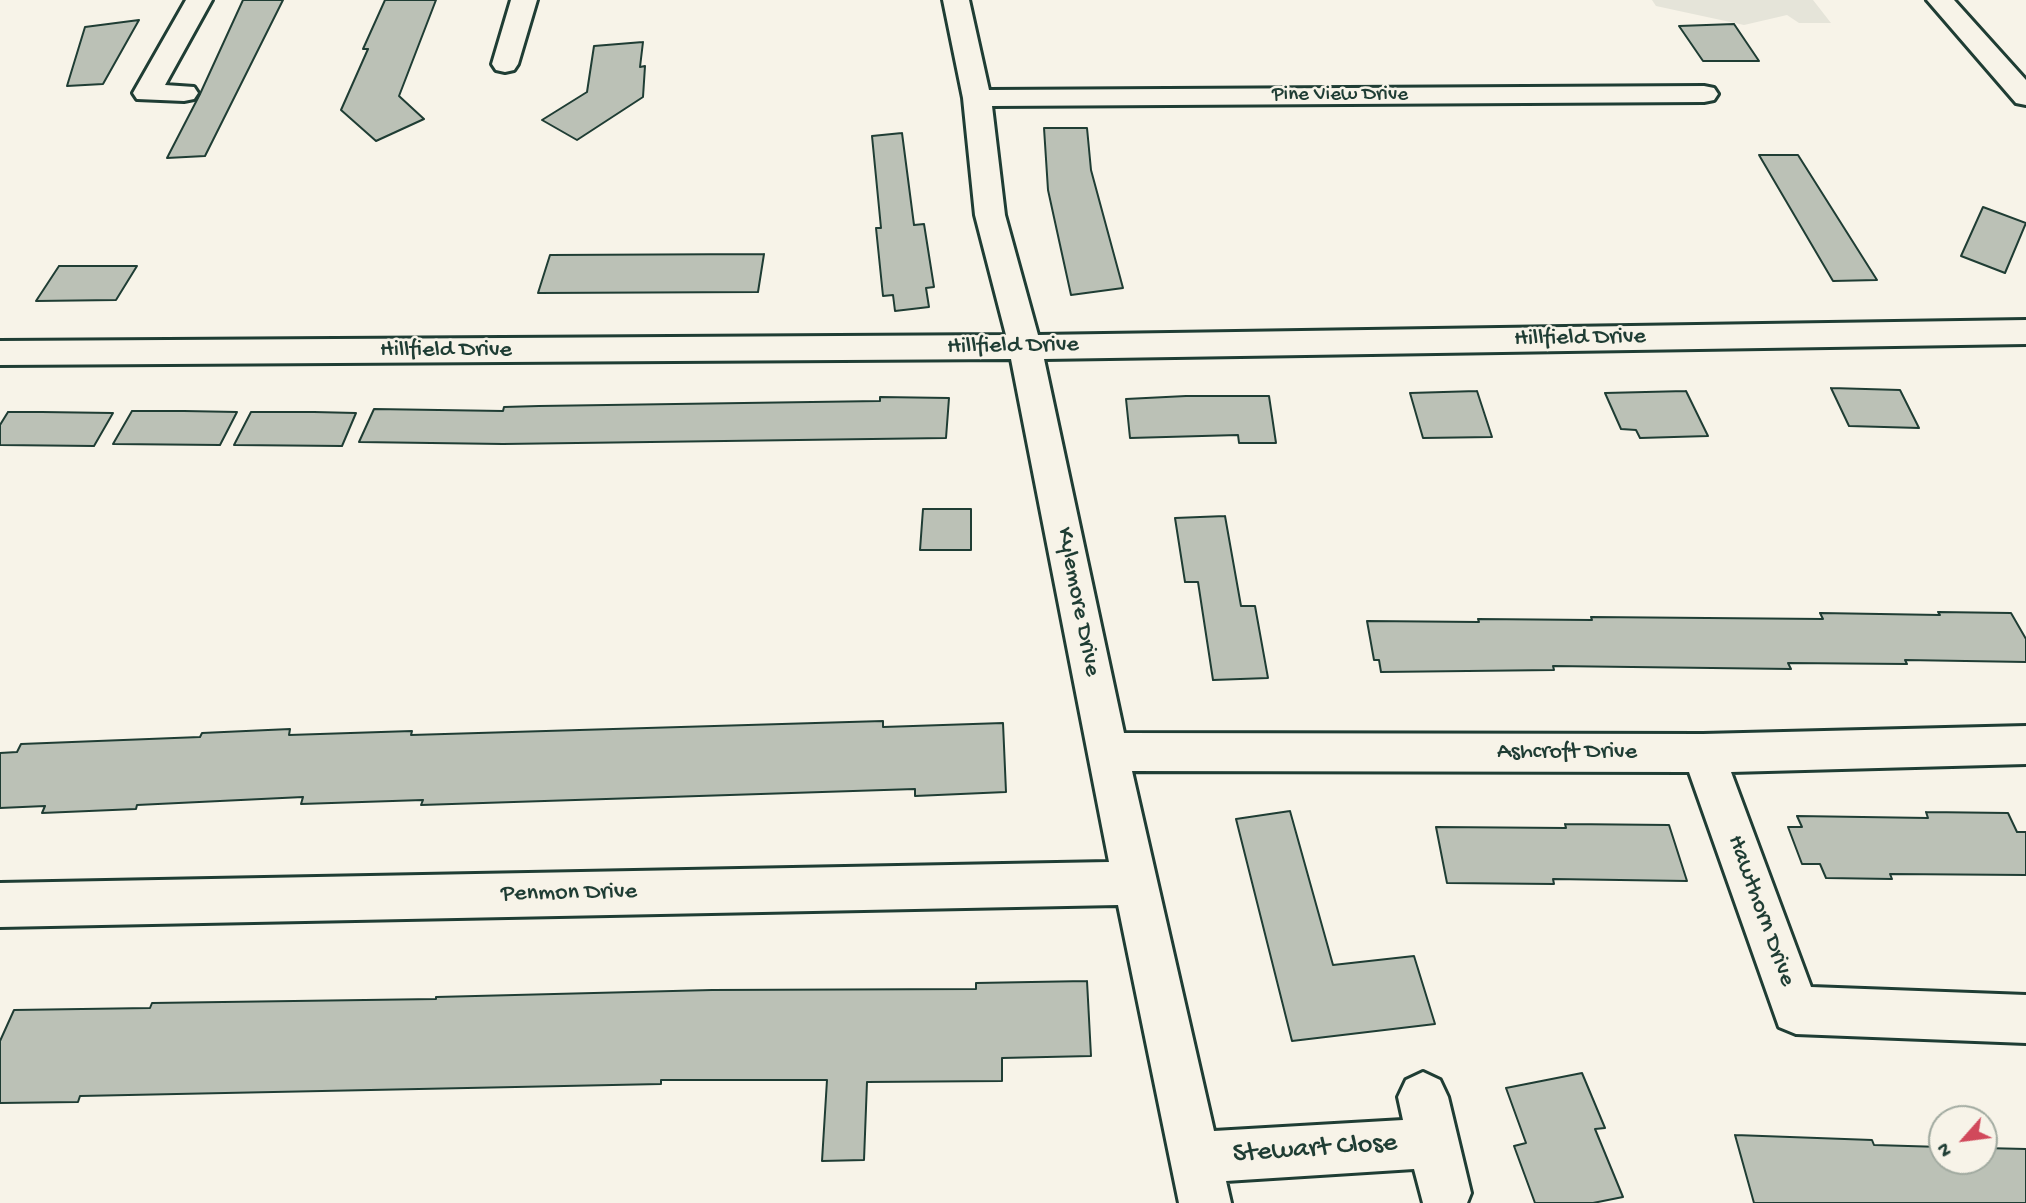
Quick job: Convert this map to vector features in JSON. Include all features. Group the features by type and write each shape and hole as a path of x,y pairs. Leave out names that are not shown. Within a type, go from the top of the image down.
{"street":[{"path":"184,93 147,93 198,0"},
{"path":"505,64 524,0"},
{"name":"Kylemore Drive","path":"956,0 976,98 990,215 1026,347 1107,752 1201,1180"},
{"path":"1940,0 2026,97"},
{"name":"Pine View Drive","path":"976,98 1704,94"},
{"name":"Hillfield Drive","path":"0,354 1026,347 2026,332"},
{"name":"Ashcroft Drive","path":"1107,752 1703,753 2026,745"},
{"name":"Hawthorn Drive","path":"1703,753 1796,1010 2026,1019"},
{"name":"Penmon Drive","path":"0,905 1137,883"},
{"name":"Stewart Close","path":"1201,1180 1429,1120 1445,1193"}],"shaded area":[{"path":"1652,0 1813,0 1831,23 1799,23 1787,15 1744,25 1656,6"}],"building":[{"path":"243,0 283,0 205,156 167,158 200,94"},
{"path":"385,0 436,0 399,96 424,119 376,141 341,110 368,49 363,49"},
{"path":"139,20 103,84 67,86 85,27"},
{"path":"1734,24 1759,61 1703,61 1679,26"},
{"path":"643,42 640,67 645,66 643,97 577,140 542,120 587,92 594,46"},
{"path":"1044,128 1087,128 1091,170 1123,288 1071,295 1048,190"},
{"path":"902,133 914,225 924,224 934,287 926,288 929,307 895,311 893,295 883,296 876,228 881,228 872,136"},
{"path":"1759,155 1798,155 1877,280 1833,281"},
{"path":"1983,207 2026,223 2005,273 1961,256"},
{"path":"764,254 758,292 538,293 550,255"},
{"path":"59,266 137,266 116,300 36,301"},
{"path":"1831,388 1900,390 1919,428 1849,426"},
{"path":"1477,391 1492,437 1423,438 1410,393"},
{"path":"1686,391 1708,436 1640,438 1636,430 1621,429 1605,393"},
{"path":"1269,396 1276,443 1239,443 1238,435 1130,438 1126,399"},
{"path":"880,397 949,398 946,438 503,444 359,442 374,409 503,411 504,407 539,406 880,401"},
{"path":"132,411 237,412 220,445 113,444"},
{"path":"8,412 113,413 94,446 0,445 0,425"},
{"path":"251,412 356,413 342,446 234,445"},
{"path":"923,509 971,509 971,550 920,550"},
{"path":"1225,516 1241,606 1255,606 1268,678 1213,680 1198,582 1185,582 1175,518"},
{"path":"1938,612 2011,613 2026,639 2026,662 1905,660 1907,664 1788,663 1791,669 1553,666 1554,670 1381,672 1379,660 1374,660 1367,621 1592,620 1591,617 1823,619 1820,613 1940,615"},
{"path":"883,721 883,727 1003,723 1006,792 915,796 915,789 421,805 423,800 301,804 303,797 137,805 136,809 42,813 45,806 0,808 0,753 17,752 21,744 200,737 202,733 290,729 289,735 412,731 411,735"},
{"path":"1290,811 1333,965 1414,956 1435,1024 1292,1041 1236,819"},
{"path":"1926,812 2008,813 2017,832 2026,832 2026,875 1890,874 1892,879 1826,878 1820,864 1802,864 1788,827 1802,827 1797,816 1928,818"},
{"path":"1565,824 1669,825 1687,881 1553,879 1554,884 1447,883 1436,827 1566,828"},
{"path":"1087,981 1091,1056 1002,1058 1002,1081 867,1082 864,1160 822,1161 827,1080 661,1080 661,1084 80,1096 78,1102 0,1103 0,1041 14,1010 150,1008 152,1003 436,999 712,990 976,989 976,983"},
{"path":"1582,1073 1605,1128 1595,1129 1623,1197 1593,1203 1535,1203 1514,1146 1526,1143 1506,1088"},
{"path":"1735,1135 1872,1140 1874,1145 1928,1147 1928,1175 1998,1175 1998,1148 2026,1149 2026,1203 1754,1203"}]}
